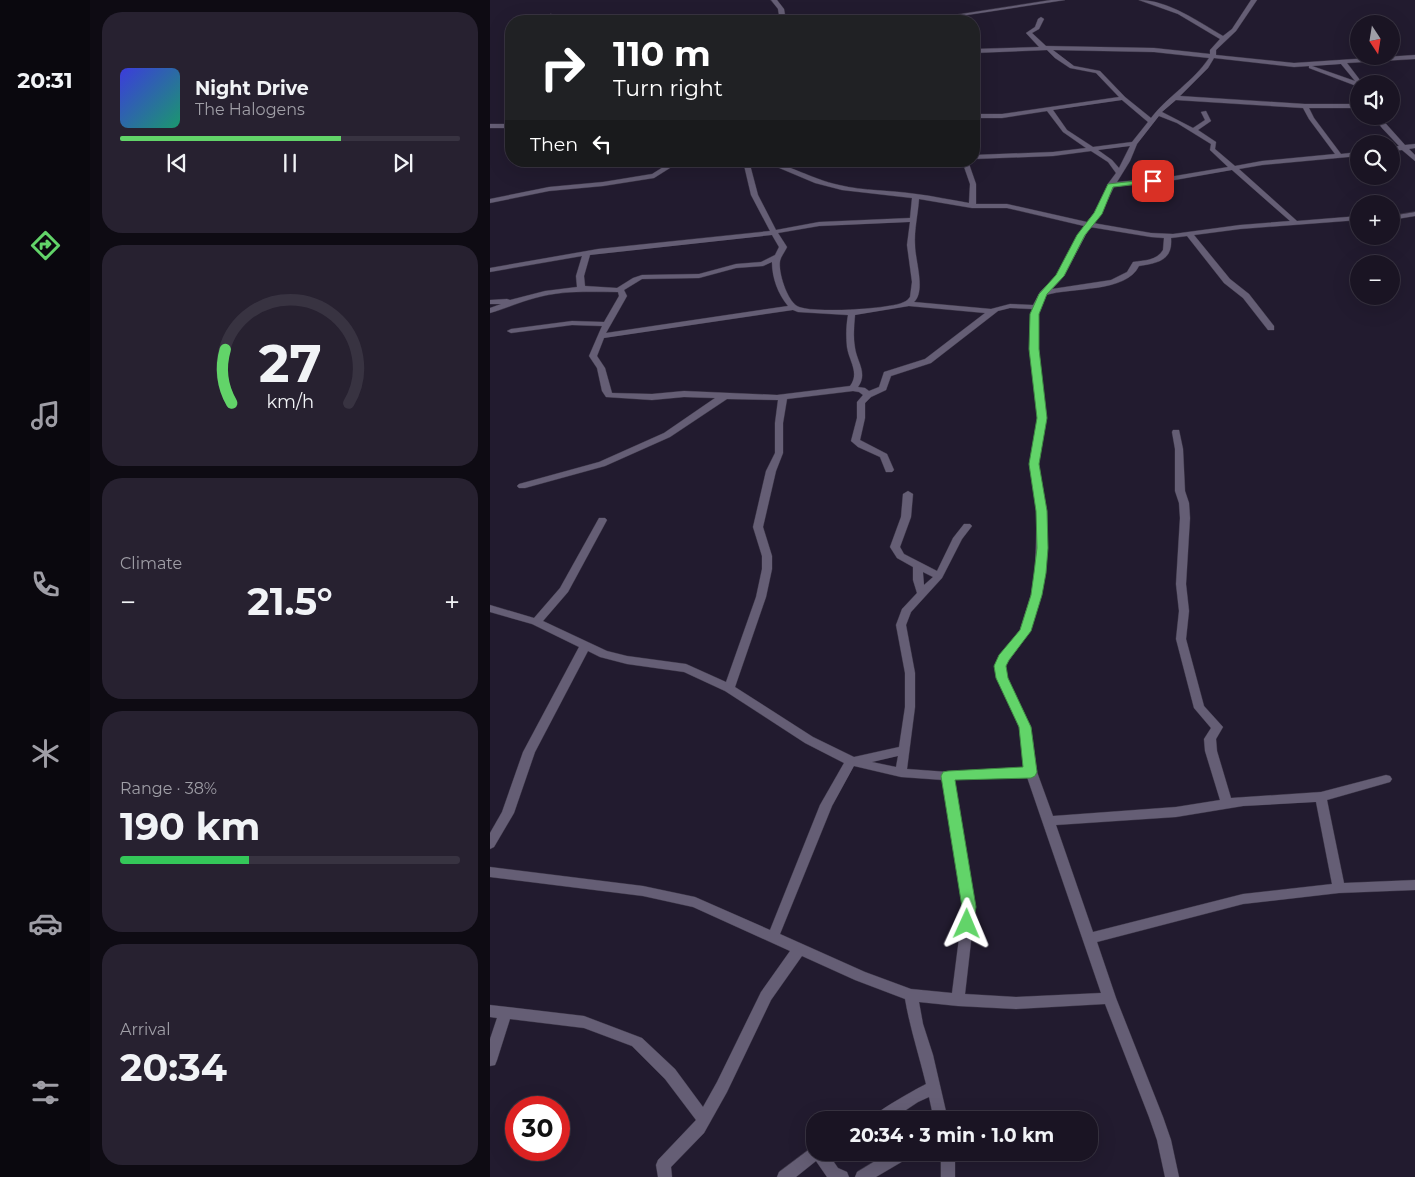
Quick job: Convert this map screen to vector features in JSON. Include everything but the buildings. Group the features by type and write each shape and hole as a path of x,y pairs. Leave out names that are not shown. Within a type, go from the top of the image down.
{"street":[{"path":"774,0 780,7 782,15"},
{"path":"960,15 1062,0"},
{"path":"1142,0 1180,13 1223,39"},
{"path":"1172,1177 1164,1140 1156,1117 1109,998 1090,938 1031,772 1025,727 1002,678 1000,666 1025,631 1036,595 1040,573 1042,511 1034,464 1042,418 1034,349 1034,314 1036,307 1044,294 1060,276 1088,225 1098,214 1110,185 1127,161 1134,144 1151,120 1206,67 1213,56 1213,50 1234,30 1254,0"},
{"path":"1041,19 1037,28 1029,33 1072,67 1098,72 1123,98 1151,120"},
{"path":"980,51 1046,48 1154,50 1266,64 1308,65 1415,57"},
{"path":"1342,62 1352,75"},
{"path":"1308,65 1350,81"},
{"path":"980,116 995,117 1123,98"},
{"path":"1175,98 1305,106 1350,106"},
{"path":"1305,106 1311,118 1339,155"},
{"path":"1049,109 1065,131 1094,149 1115,165 1119,172"},
{"path":"1194,130 1208,121 1204,112"},
{"path":"1158,113 1194,130 1215,143 1212,149 1296,223"},
{"path":"1383,125 1415,159"},
{"path":"490,126 505,126"},
{"path":"490,134 498,126"},
{"path":"980,157 1016,157 1134,144"},
{"path":"1400,148 1415,146"},
{"path":"1110,185 1350,154"},
{"path":"490,201 549,188 603,184 654,176 668,167"},
{"path":"490,311 515,301 545,293 581,288 620,289 634,278 642,276 700,276 736,266 763,264 777,257 783,249 760,207 746,167"},
{"path":"781,167 808,178 842,188 904,194 972,206 1007,206 1088,225 1167,236 1240,227 1350,219"},
{"path":"967,167 973,184 972,206"},
{"path":"909,304 914,298 916,282 911,245 916,196"},
{"path":"1400,216 1415,214"},
{"path":"490,270 587,252 774,232 819,224 914,220"},
{"path":"1189,234 1224,278 1246,296 1271,328"},
{"path":"1044,294 1063,288 1102,284 1121,279 1131,273 1136,264 1153,262 1164,255 1169,246 1167,236"},
{"path":"581,288 580,276 587,252"},
{"path":"777,257 778,281 794,308"},
{"path":"620,289 623,296 606,324 595,346 593,356 601,368 606,391 609,395 652,397 684,394 750,398 783,397 853,388 862,390 868,395"},
{"path":"490,302 515,301"},
{"path":"601,336 794,308 852,313 909,304 992,311 1010,306 1036,307"},
{"path":"890,470 884,456 872,449 859,445 855,441 861,418 861,402 868,395 883,388 887,374 928,361 992,311"},
{"path":"852,313 852,351 860,377 853,388"},
{"path":"511,331 572,323 606,324"},
{"path":"522,486 602,464 667,435 718,400 728,396"},
{"path":"729,688 761,597 767,569 768,556 758,527 773,466 779,453 779,423 783,397"},
{"path":"1176,432 1180,449 1180,491 1184,503 1185,518 1182,584 1184,611 1181,639 1199,708 1216,727 1210,739 1211,751 1227,804"},
{"path":"908,494 906,517 895,547 900,556 939,576"},
{"path":"536,622 564,590 602,520"},
{"path":"901,774 909,724 910,673 901,625 906,611 939,576 958,538 967,526"},
{"path":"918,564 918,580 922,594"},
{"path":"490,608 536,622 604,654 627,660 686,668 729,688 789,728 853,761 901,774 948,776 1031,772"},
{"path":"490,844 508,813 529,752 586,646"},
{"path":"773,937 826,805 853,761 904,750"},
{"path":"948,776 969,907 958,1000"},
{"path":"1048,821 1176,812 1243,802 1321,797 1386,779"},
{"path":"1321,797 1339,888"},
{"path":"490,872 572,881 669,896 695,902 860,976 911,995 1016,1003 1109,998"},
{"path":"1090,938 1243,899 1339,888 1415,884"},
{"path":"665,1177 663,1165 699,1128 722,1087 766,996 800,949"},
{"path":"911,995 916,1024 926,1055 938,1111"},
{"path":"490,1011 584,1022 637,1042 670,1074 703,1118"},
{"path":"490,1060 505,1014"},
{"path":"894,1111 912,1097 932,1088"},
{"path":"784,1177 806,1159"},
{"path":"824,1161 833,1172 842,1177"},
{"path":"862,1177 890,1161"},
{"path":"948,1161 948,1177"}],"route":[{"path":"967,924 969,907 948,776 1031,772 1025,727 1002,678 1000,666 1025,631 1036,595 1040,573 1042,511 1034,464 1042,418 1034,349 1034,314 1039,301 1060,276 1081,235 1098,214 1110,185 1153,181"}]}
